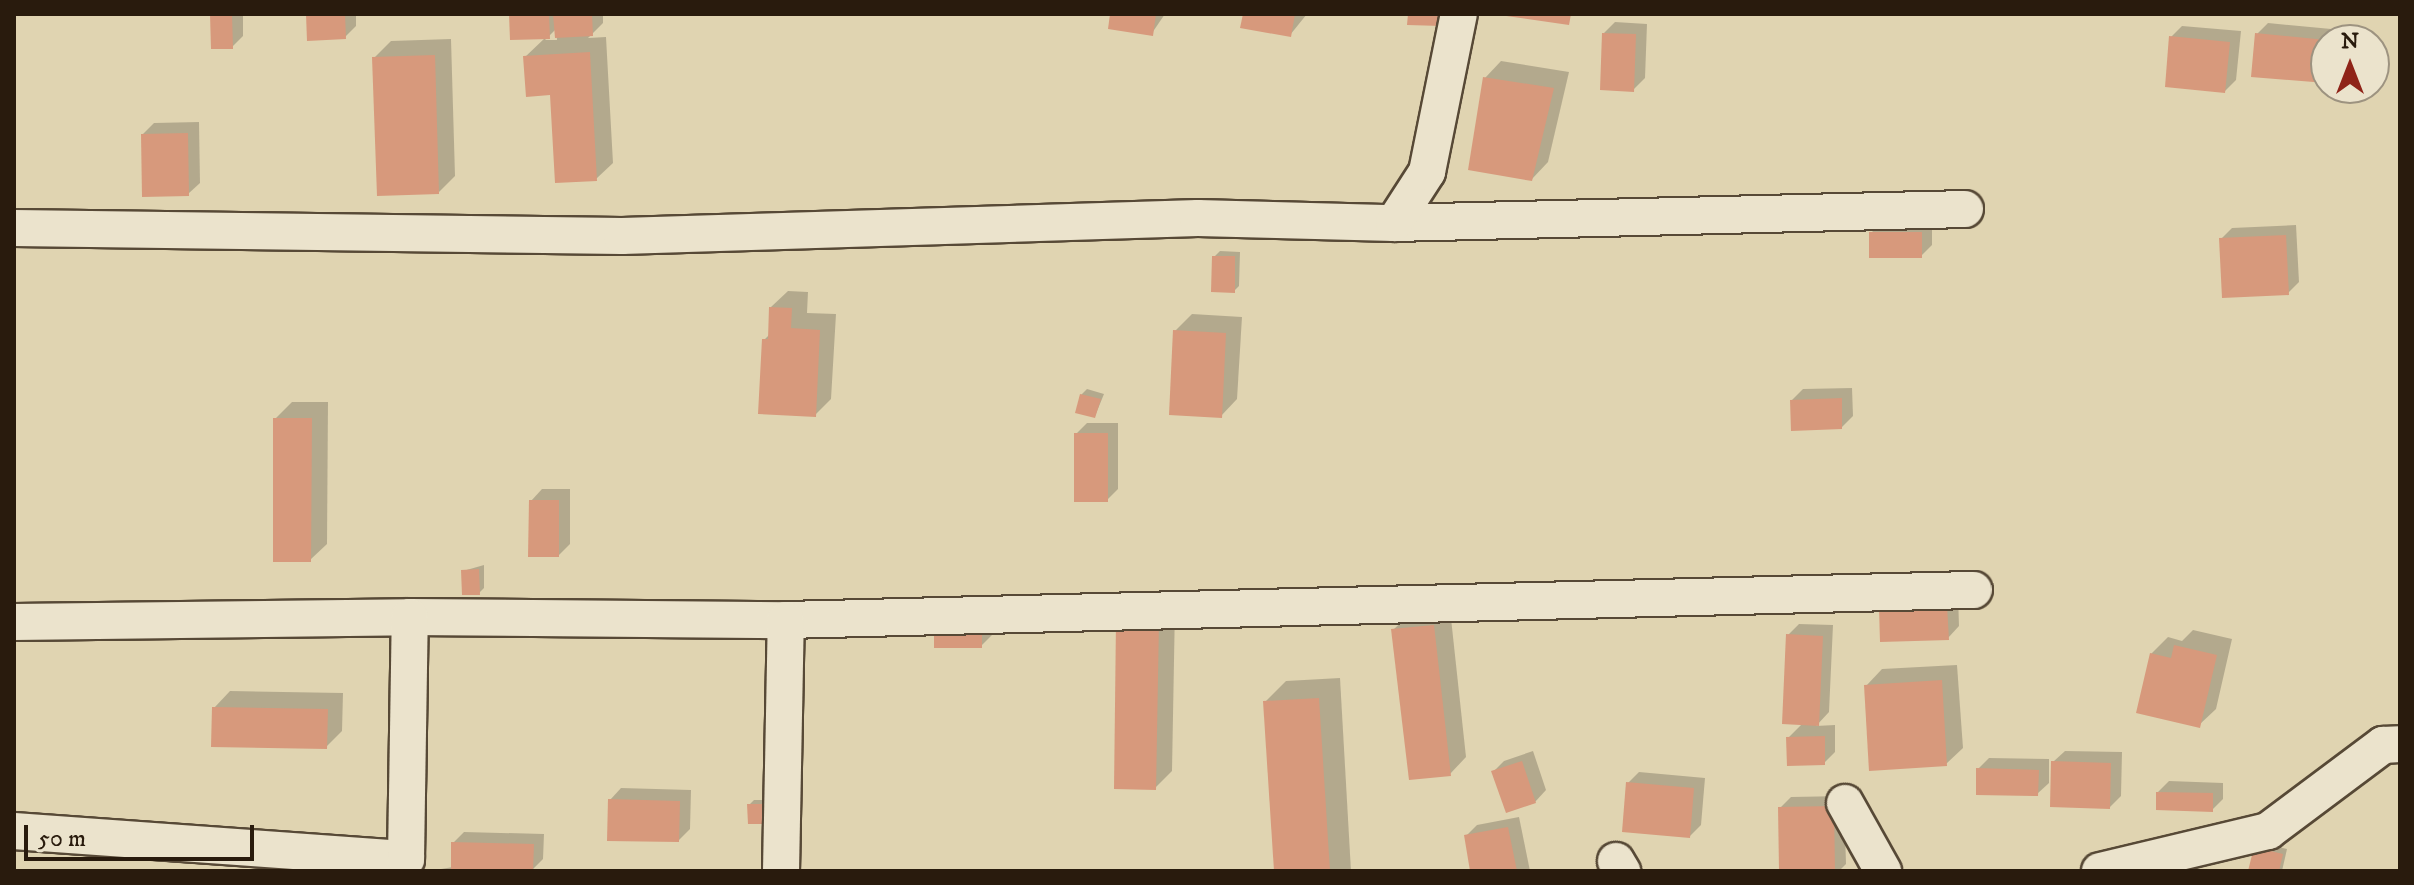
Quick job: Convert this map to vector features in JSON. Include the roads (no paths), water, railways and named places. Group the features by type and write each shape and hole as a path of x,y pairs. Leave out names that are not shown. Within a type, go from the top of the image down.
{"street":[{"path":"1394,223 1427,172 1459,14"},
{"path":"14,228 622,236 1198,218 1394,223 1965,209"},
{"path":"14,622 410,617 786,620 1974,590"},
{"path":"14,831 406,865 410,617"},
{"path":"781,871 786,620"},
{"path":"2100,871 2268,831 2383,745 2400,744"},
{"path":"1845,803 1883,871"}]}
